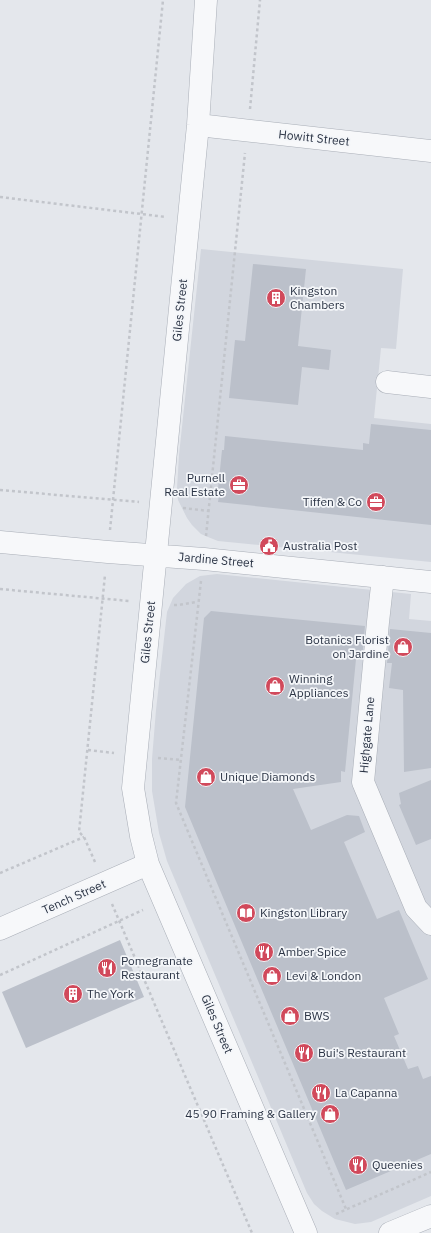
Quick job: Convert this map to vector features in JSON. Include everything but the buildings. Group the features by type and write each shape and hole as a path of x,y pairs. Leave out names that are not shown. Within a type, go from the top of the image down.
{"street":[{"name":"Giles Street","path":"206,0 198,125 133,788 141,836 148,864 306,1233"},
{"name":"Howitt Street","path":"198,125 431,151"},
{"path":"387,382 431,387"},
{"name":"Jardine Street","path":"0,542 156,555 431,582"},
{"name":"Highgate Lane","path":"383,577 363,782 416,908 431,924"},
{"name":"Tench Street","path":"0,929 148,864"},
{"path":"390,1233 431,1216"}],"path":[{"path":"0,490 112,499 163,0"},
{"path":"209,511 260,0"},
{"path":"0,197 189,219"},
{"path":"0,589 103,599 79,832 84,837 0,873"},
{"path":"197,602 176,803 346,1209"},
{"path":"0,975 120,921 252,1233"},
{"path":"336,1214 431,1172"}],"shaded area":[{"path":"201,249 403,269 396,349 381,348 374,418 431,424 431,562 218,541 201,534 192,525 178,500 177,489 179,455"},
{"path":"217,574 411,594 409,619 431,621 431,1196 371,1222 355,1224 335,1219 314,1204 307,1193 167,861 159,833 152,791 152,759 167,612 173,598 186,584 200,576"}],"place":[{"name":"Kingston Chambers","path":"276,298"},
{"name":"Purnell Real Estate","path":"239,485"},
{"name":"Tiffen & Co","path":"376,502"},
{"name":"Australia Post","path":"269,546"},
{"name":"Botanics Florist on Jardine","path":"403,647"},
{"name":"Winning Appliances","path":"275,686"},
{"name":"Unique Diamonds","path":"206,777"},
{"name":"Kingston Library","path":"246,913"},
{"name":"Amber Spice","path":"264,952"},
{"name":"Pomegranate Restaurant","path":"107,968"},
{"name":"Levi & London","path":"272,976"},
{"name":"The York","path":"73,994"},
{"name":"BWS","path":"290,1016"},
{"name":"Bui's Restaurant","path":"304,1053"},
{"name":"La Capanna","path":"321,1093"},
{"name":"45 90 Framing & Gallery","path":"330,1114"},
{"name":"Queenies","path":"358,1165"}]}
